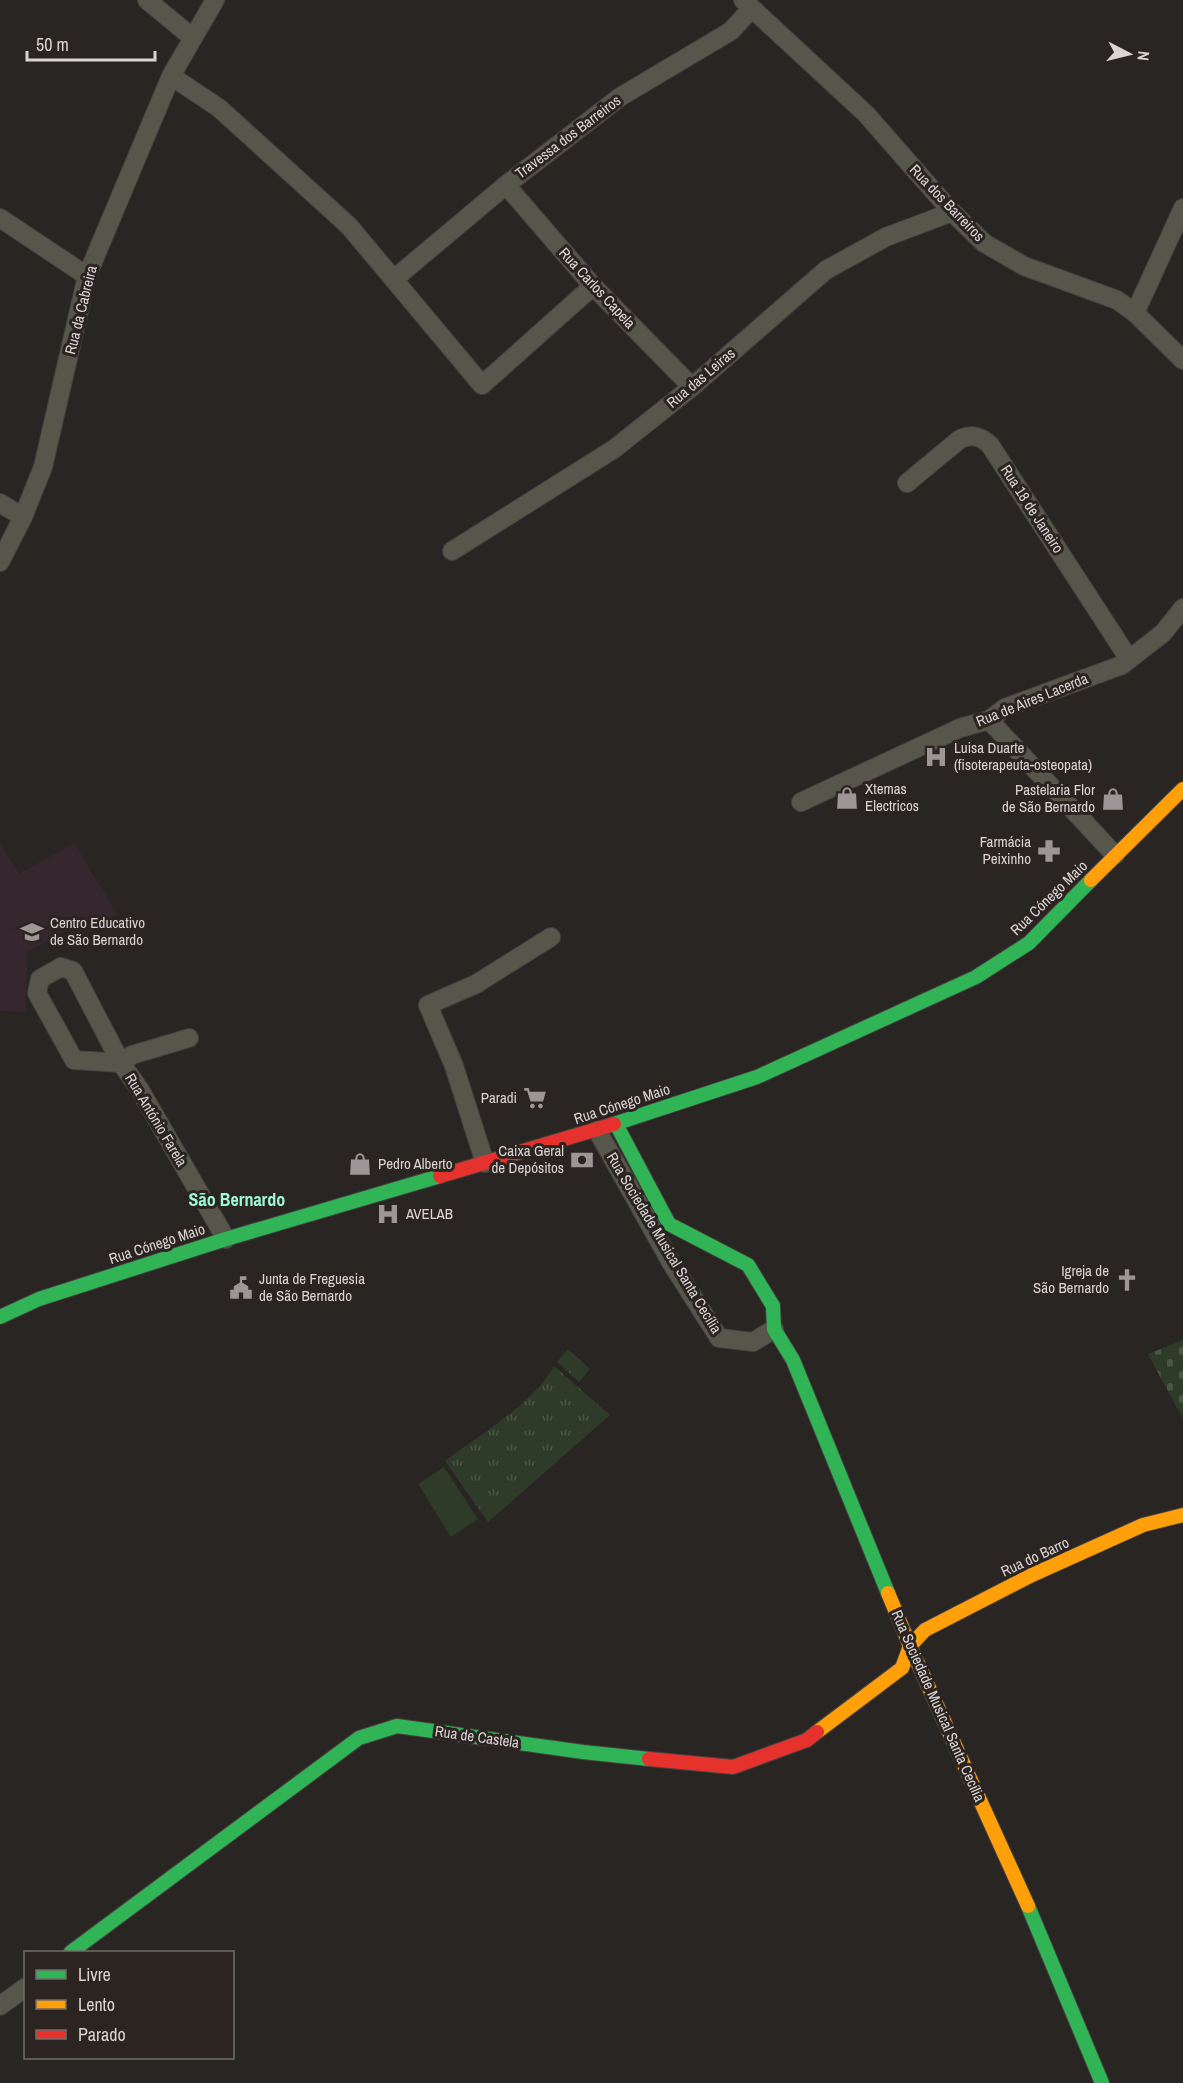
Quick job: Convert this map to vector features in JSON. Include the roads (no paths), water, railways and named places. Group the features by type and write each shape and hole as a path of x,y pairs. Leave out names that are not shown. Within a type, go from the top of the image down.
{"street":[{"path":"147,0 193,38"},
{"name":"Rua da Cabreira","path":"0,562 23,517 43,467 87,276 171,76 215,0"},
{"name":"Travessa dos Barreiros","path":"394,279 506,185 620,97 731,31 747,4"},
{"name":"Rua dos Barreiros","path":"747,4 866,114 952,212 984,243 1024,266 1117,300 1135,313 1183,360"},
{"path":"171,76 219,108 349,226 482,385 593,286"},
{"name":"Rua Carlos Capela","path":"506,185 593,286 692,387"},
{"path":"1135,313 1183,208"},
{"name":"Rua das Leiras","path":"452,551 614,449 692,387 826,270 886,237 952,212"},
{"path":"0,218 87,276"},
{"name":"Rua 18 de Janeiro","path":"907,483 960,439 970,436 981,437 990,445 1130,659"},
{"path":"0,503 23,517"},
{"name":"Rua de Aires Lacerda","path":"801,802 960,728 989,720 1005,708 1122,665 1164,633 1183,608"},
{"path":"989,720 1114,855"},
{"name":"Rua Cónego Maio","path":"0,1317 39,1299 226,1239 597,1130 757,1077 976,977 1029,943 1114,855 1183,789"},
{"path":"485,1163 454,1066 428,1005 476,984 551,937"},
{"name":"Rua António Farela","path":"189,1038 132,1055 121,1063 74,1060 37,993 40,979 62,967 73,971 121,1063 140,1090 226,1239"},
{"name":"Rua Sociedade Musical Santa Cecília","path":"616,1124 669,1224 748,1265 773,1306 774,1329 793,1360 910,1646 1009,1862 1102,2083"},
{"name":"Rua Sociedade Musical Santa Cecília","path":"597,1130 672,1264 719,1338 753,1342 774,1329"},
{"name":"Rua do Barro","path":"910,1646 925,1630 1032,1575 1143,1525 1183,1515"},
{"name":"Rua de Castela","path":"74,1951 359,1738 397,1726 583,1752 734,1767 807,1740 902,1668 910,1646"},
{"path":"0,2006 24,1988"}],"place":[{"name":"Luisa Duarte (fisoterapeuta-osteopata)","path":"936,757"},
{"name":"Xtemas Electricos","path":"847,798"},
{"name":"Pastelaria Flor de São Bernardo","path":"1113,799"},
{"name":"Farmácia Peixinho","path":"1049,851"},
{"name":"Centro Educativo de São Bernardo","path":"32,932"},
{"name":"Paradi","path":"535,1098"},
{"name":"Caixa Geral de Depósitos","path":"582,1160"},
{"name":"Pedro Alberto","path":"360,1164"},
{"name":"AVELAB","path":"388,1214"},
{"name":"Igreja de São Bernardo","path":"1127,1280"},
{"name":"Junta de Freguesia de São Bernardo","path":"241,1288"}],"district":[{"name":"São Bernardo","path":"237,1200"}]}
